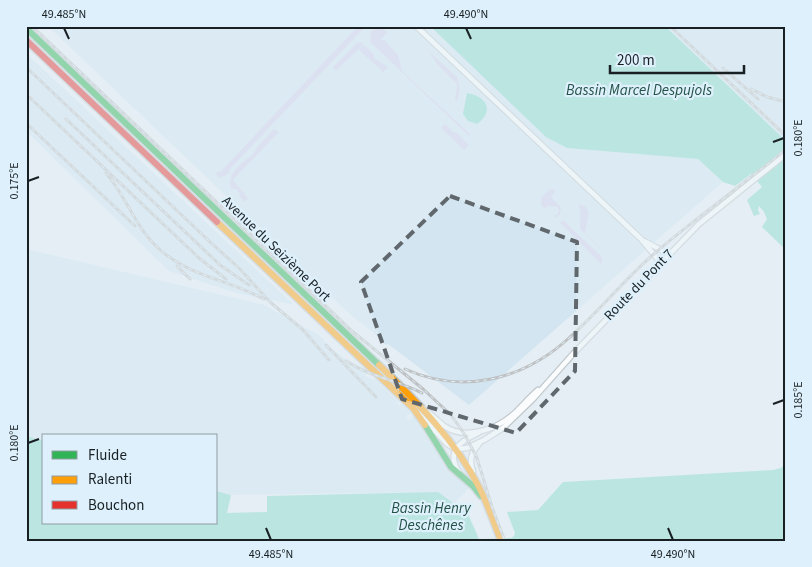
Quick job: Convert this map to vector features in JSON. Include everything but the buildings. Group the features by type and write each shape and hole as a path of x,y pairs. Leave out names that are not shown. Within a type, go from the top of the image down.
{"main road":[{"name":"Avenue du Seizième Port","path":"26,28 404,388 456,449 482,493 501,541"},
{"name":"Avenue du Seizième Port","path":"26,40 413,408 447,462 476,491 487,506"}],"street":[{"path":"416,26 641,240 661,263"},
{"name":"Route du Pont 7","path":"546,382 699,224 786,154"},
{"path":"641,240 669,254"},
{"path":"413,408 426,419 447,444 456,449 467,448 484,440 513,420 546,382"},
{"path":"465,479 455,465 454,454 456,449 465,439 507,419 546,382"},
{"path":"404,388 444,426 451,430 467,433 486,430"},
{"path":"482,493 472,471 470,459 473,451 484,440"}],"highlighted area":[{"path":"450,196 577,242 575,371 516,433 402,399 361,282"}],"shaded area":[{"path":"48,26 430,26 546,137 567,148 698,159 723,182 469,405 388,344 386,345 352,316"},
{"path":"358,26 366,26 231,168 228,174 220,178 215,173 221,171"},
{"path":"665,26 786,26 786,141"},
{"path":"380,28 388,32 381,39 398,55 402,71 471,135 468,135 370,42 371,31"},
{"path":"361,42 364,44 336,71 333,67 357,43"},
{"path":"421,44 457,77 460,90 457,102 455,100 456,83"},
{"path":"364,45 374,54 374,58 388,67 383,72 359,50"},
{"path":"26,53 294,305 233,292 169,271 26,131"},
{"path":"445,124 469,145 464,150 441,128"},
{"path":"274,129 279,132 233,180 248,198 245,202 236,189 231,189 230,181 232,174"},
{"path":"550,189 556,190 551,197 561,207 560,214 556,218 553,216 557,215 559,210 556,206 551,207 549,205 545,209 541,205 541,198"},
{"path":"578,204 586,207 589,213 585,233 610,258 580,229"},
{"path":"563,220 600,255 603,261 601,264 560,223"},
{"path":"26,249 264,305 319,335 332,349 348,361 367,370 365,376 376,380 399,402 397,404 399,406 402,404 411,413 406,417 409,420 414,416 422,424 444,464 470,487 454,504 438,492 231,495 218,492 218,434 42,434 42,440 26,436"}],"water":[{"name":"Bassin Marcel Despujols","path":"430,26 665,26 786,141 786,250 762,227 767,219 759,206 760,214 754,216 747,200 762,187 751,174 735,186 723,182 698,159 567,148 546,137"},
{"path":"467,93 479,97 486,104 486,114 477,124 468,121 463,114"},
{"name":"Bassin Henry Deschênes","path":"26,436 42,440 42,524 218,524 218,492 231,495 227,513 267,512 267,496 438,492 468,514 479,539 511,538 515,533 507,512 538,510 563,482 773,470 781,468 786,463 786,541 26,541"}],"railway":[{"path":"32,26 352,331 423,389 451,415 465,435 477,458 505,541"},
{"path":"670,26 786,136"},
{"path":"26,67 239,268 269,301 303,330 329,360"},
{"path":"723,68 758,99"},
{"path":"751,89 767,97 786,102"},
{"path":"26,94 199,258 226,279"},
{"path":"66,119 220,265 249,285"},
{"path":"26,123 135,226"},
{"path":"405,369 427,377 448,381 470,382 512,373 532,364 569,338 633,273 666,243 786,149"},
{"path":"106,173 143,231 158,248 182,265 264,299"},
{"path":"177,266 190,279"},
{"path":"326,345 376,397"},
{"path":"346,361 364,371 422,393"}],"traffic: fast":[{"path":"26,28 379,365"},
{"path":"425,425 451,467 473,486 481,496"}],"traffic: slow":[{"path":"217,222 413,408 425,425"},
{"path":"379,365 421,407 459,453 479,487 501,541"}],"traffic: jam":[{"path":"26,40 217,222"}]}
